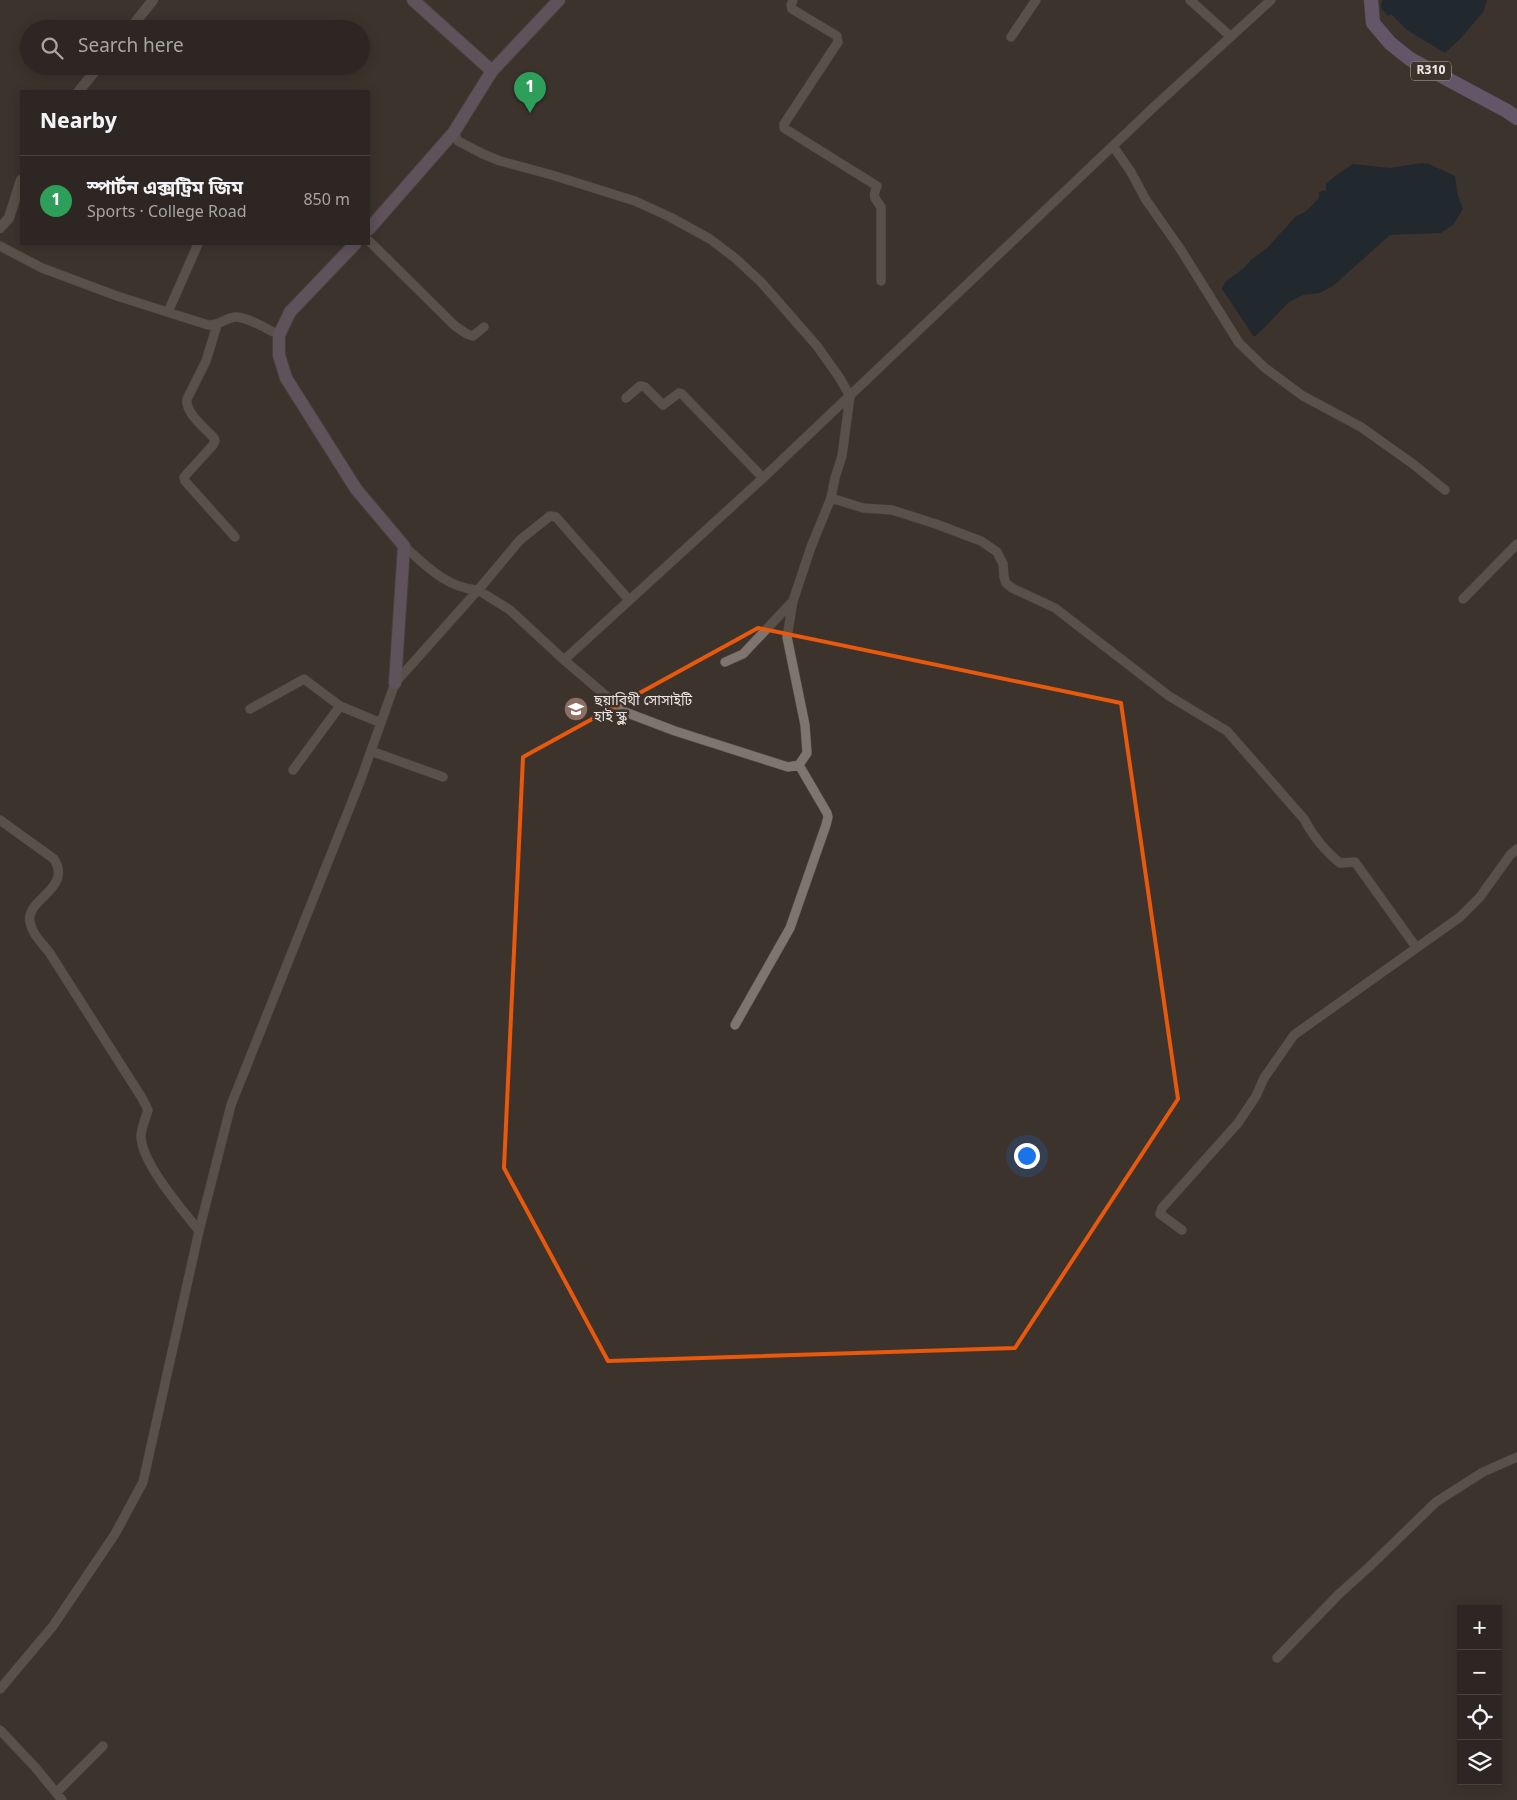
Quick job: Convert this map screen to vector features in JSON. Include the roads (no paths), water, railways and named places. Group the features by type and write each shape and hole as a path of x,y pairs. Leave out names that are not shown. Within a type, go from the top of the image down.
{"main road":[{"path":"413,0 492,71"},
{"path":"370,228 454,132 492,71 559,0"},
{"name":"R310","path":"1371,0 1373,23 1390,42 1410,59 1517,118"},
{"path":"354,245 290,312 279,335 279,355 286,378 356,490 404,546 395,683"}],"street":[{"path":"137,20 153,0"},
{"path":"793,0 790,5 792,9 836,36 838,42 784,128 877,186 874,194 876,202 881,207 881,281"},
{"path":"1011,36 1036,0"},
{"path":"1190,0 1230,36"},
{"path":"564,660 763,478 1113,146 1271,0"},
{"path":"80,90 92,75"},
{"path":"454,132 458,142 483,154 634,201 670,217 710,239 735,258 761,282 817,346 850,396 842,456 831,498 811,547 793,601 787,637 805,724 807,753 800,765"},
{"path":"1113,146 1131,172 1146,200 1179,247 1240,343 1265,368 1303,396 1361,427 1413,464 1445,490"},
{"path":"0,228 9,218 20,183"},
{"path":"370,242 455,326 473,336 484,327"},
{"path":"168,312 198,245"},
{"path":"0,246 42,268 208,325 217,325 234,317 243,318 279,335"},
{"path":"217,325 206,361 187,400 189,411 215,441 184,477 185,481 235,537"},
{"path":"626,398 640,386 645,387 663,405 675,394 682,394 763,478"},
{"path":"831,498 863,508 892,510 936,524 981,541 997,552 1003,564 1006,583 1012,588 1055,608 1169,696 1227,731 1304,819 1332,858 1340,863 1355,862 1416,947"},
{"path":"0,1689 58,1618 116,1534 143,1482 199,1231 231,1105 371,751 395,683 520,540 550,516 556,517 629,600"},
{"path":"1463,599 1517,544"},
{"path":"404,546 432,571 452,584 465,589 478,590 510,610 624,712 674,731 788,767 800,765"},
{"path":"725,662 743,654 793,601"},
{"path":"250,709 304,679 340,706 381,723"},
{"path":"293,770 340,706"},
{"path":"371,751 443,777"},
{"path":"735,1025 790,928 828,817 800,765"},
{"path":"0,820 54,859 59,867 59,875 54,884 31,912 29,921 36,936 49,952 142,1098 148,1110 141,1135 143,1146 159,1179 199,1231"},
{"path":"1182,1230 1160,1214 1162,1208 1238,1123 1256,1096 1264,1078 1294,1035 1460,917 1480,896 1510,855 1517,849"},
{"path":"1278,1658 1339,1594 1436,1502 1483,1472 1517,1456"},
{"path":"0,1730 59,1796 103,1746"}],"water":[{"path":"1383,0 1487,0 1484,11 1445,53 1407,30 1391,14 1388,16 1381,8"},
{"path":"1421,163 1429,164 1455,176 1458,196 1463,209 1453,225 1441,233 1390,235 1333,286 1320,293 1303,295 1289,302 1254,337 1222,289 1225,282 1268,247 1296,216 1305,212 1319,198 1319,192 1326,190 1326,184 1353,164 1390,168"}],"place":[{"name":"স্পার্টন এক্সট্রিম জিম","path":"530,113"},
{"name":"ছয়াবিথী সোসাইটি হাই স্কুল","path":"576,709"}]}
